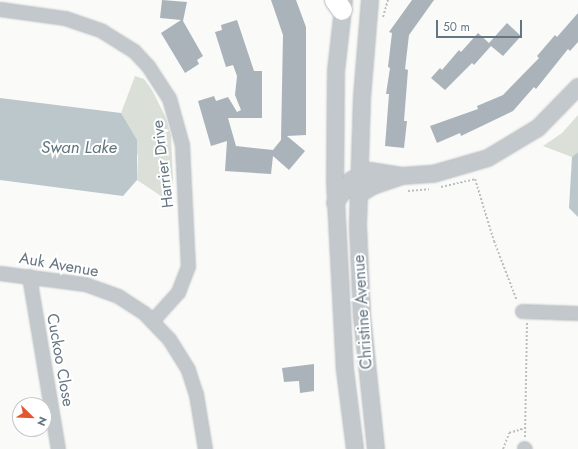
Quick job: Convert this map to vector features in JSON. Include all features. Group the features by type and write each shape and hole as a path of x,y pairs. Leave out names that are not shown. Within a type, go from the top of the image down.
{"street":[{"name":"Christine Avenue","path":"370,0 363,84 358,195 362,316 376,449"},
{"name":"Christine Avenue","path":"340,3 335,98 335,203 345,370 355,449"},
{"name":"Harrier Drive","path":"0,9 65,18 102,31 134,51 148,66 169,98 182,145 188,266 178,292 152,321"},
{"path":"358,195 373,186 402,176 446,172 480,162 506,150 554,114 578,87"},
{"path":"335,203 348,184 359,175 374,171 402,176"},
{"name":"Auk Avenue","path":"0,273 85,284 102,289 132,304 152,321 169,339 188,370 196,394 205,449"},
{"name":"Cuckoo Close","path":"29,276 58,449"},
{"path":"522,312 578,313"},
{"path":"345,370 351,375 358,371 357,338 362,316"}],"path":[{"path":"474,179 506,276 522,312 528,333 526,428 524,448"},
{"path":"503,449 509,434 526,428"}],"shaded area":[{"path":"135,76 144,79 152,90 166,118 171,136 173,179 170,202 137,180 138,156 121,113"},
{"path":"578,115 578,152 572,157 543,146 562,133"}],"water":[{"name":"Swan Lake","path":"0,98 121,113 137,140 137,180 123,196 0,180"},
{"path":"578,152 578,217 569,208 572,157"}],"building":[{"path":"162,0 187,2 183,21 203,56 197,60 199,64 185,73 161,33 181,20 160,18"},
{"path":"271,0 296,0 306,27 306,135 287,136 305,151 289,170 273,156 271,174 225,171 227,141 211,146 198,101 214,96 216,101 228,97 237,112 241,110 235,95 237,76 233,65 226,67 215,32 222,30 221,25 237,20 254,71 262,71 262,118 228,118 236,146 273,150 281,140 283,35"},
{"path":"412,0 434,0 409,35 405,69 408,70 404,121 407,121 404,148 385,146 389,94 386,94 390,68 388,67 392,33 389,32"},
{"path":"578,13 578,42 570,51 568,49 536,89 534,87 513,111 461,136 460,133 437,143 430,126 478,109 477,106 503,95 539,58 537,56 555,35 557,37"},
{"path":"507,23 521,36 503,56 491,46 474,65 472,63 445,90 431,78 440,68 442,70 459,50 461,52 478,33 489,43"},
{"path":"314,364 314,391 300,393 299,381 284,382 282,368"}]}
